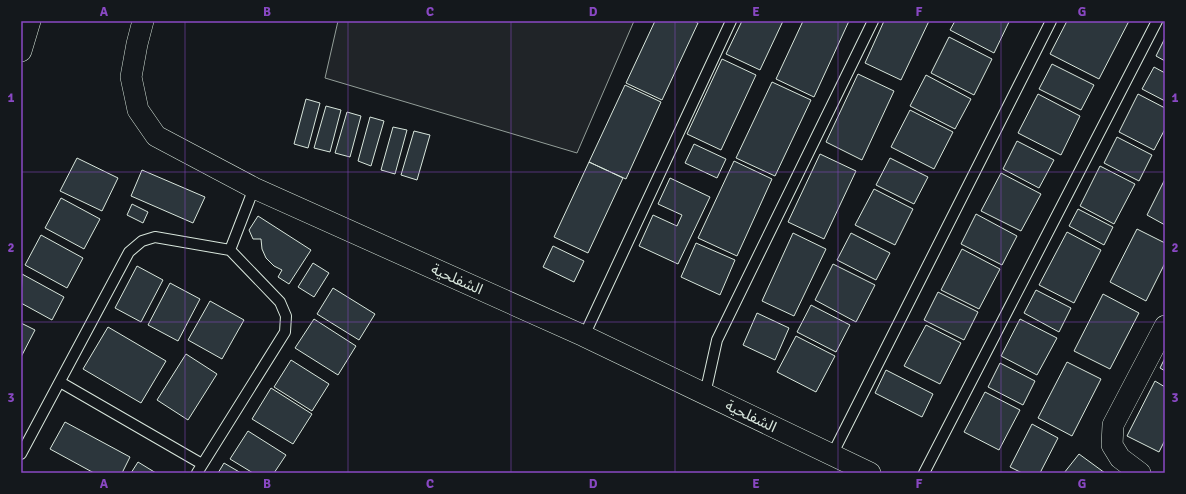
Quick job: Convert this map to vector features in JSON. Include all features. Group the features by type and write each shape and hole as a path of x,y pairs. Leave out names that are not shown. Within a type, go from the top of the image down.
{"street":[{"path":"21,50 30,21"},
{"name":"الشفلحية","path":"143,21 137,44 132,77 138,110 156,136 254,188 584,336 870,473"},
{"path":"1140,473 1120,458 1112,445 1113,425 1165,326"}],"lane":[{"path":"584,336 731,21"},
{"path":"705,394 717,340 873,21"},
{"path":"832,455 1051,21"},
{"path":"924,473 1157,21"},
{"path":"230,250 254,188"},
{"path":"21,454 129,252 142,241 155,236 230,250 280,302 286,316 285,332 200,469 60,382"}],"shaded area":[{"path":"338,21 634,21 577,153 325,78"}],"building":[{"path":"655,21 694,21 698,23 662,100 626,83"},
{"path":"742,21 783,21 760,70 726,54"},
{"path":"803,21 849,21 814,97 776,79"},
{"path":"884,21 929,21 901,80 865,63"},
{"path":"955,21 1009,22 994,53 950,30"},
{"path":"1067,21 1129,21 1099,79 1050,54"},
{"path":"949,37 992,59 974,95 931,73"},
{"path":"1165,38 1165,61 1156,56"},
{"path":"722,59 756,75 721,150 687,134"},
{"path":"1052,64 1094,85 1081,110 1039,89"},
{"path":"1154,67 1165,73 1165,101 1142,89"},
{"path":"858,74 894,91 862,160 826,142"},
{"path":"926,75 971,99 955,129 910,106"},
{"path":"772,82 811,100 775,176 736,158"},
{"path":"625,85 661,102 626,179 589,162"},
{"path":"1038,94 1080,116 1061,155 1018,133"},
{"path":"1138,94 1165,108 1165,129 1154,150 1119,132"},
{"path":"306,99 320,103 308,148 294,144"},
{"path":"326,106 341,110 330,152 314,148"},
{"path":"910,110 953,132 934,169 891,147"},
{"path":"347,112 361,116 350,157 335,153"},
{"path":"370,117 384,121 371,166 358,161"},
{"path":"393,127 407,130 395,174 381,170"},
{"path":"414,131 430,135 417,180 401,175"},
{"path":"1117,137 1152,155 1139,181 1104,163"},
{"path":"1017,141 1054,160 1039,188 1003,169"},
{"path":"694,144 726,159 717,178 685,163"},
{"path":"820,154 856,171 824,239 788,222"},
{"path":"77,158 118,178 102,211 60,191"},
{"path":"890,158 928,177 914,204 876,185"},
{"path":"734,161 772,179 737,256 698,238"},
{"path":"589,162 623,178 588,253 554,237"},
{"path":"1100,166 1135,184 1114,224 1080,206"},
{"path":"142,170 205,197 193,223 131,196"},
{"path":"1001,173 1041,194 1021,231 981,211"},
{"path":"670,178 710,197 678,264 639,246 653,215 677,226 682,215 658,204"},
{"path":"1165,179 1165,225 1147,215"},
{"path":"874,189 913,209 895,245 855,225"},
{"path":"61,198 100,219 84,249 45,228"},
{"path":"132,204 148,212 143,223 127,215"},
{"path":"1078,209 1113,227 1104,245 1069,226"},
{"path":"976,214 1017,236 1002,265 961,244"},
{"path":"258,216 311,250 289,284 278,277 282,270 274,266 266,258 262,249 261,239 253,239 249,230"},
{"path":"1137,229 1165,243 1165,263 1146,301 1110,282"},
{"path":"1067,232 1101,250 1074,303 1039,285"},
{"path":"793,233 826,249 794,316 762,301"},
{"path":"851,233 890,253 876,280 837,260"},
{"path":"41,235 83,258 67,288 25,265"},
{"path":"696,243 735,260 720,295 681,277"},
{"path":"553,246 584,261 574,282 543,267"},
{"path":"962,249 1000,269 979,309 941,290"},
{"path":"313,263 329,273 314,297 298,287"},
{"path":"833,264 875,285 856,322 815,300"},
{"path":"137,266 163,280 141,322 115,308"},
{"path":"22,274 64,297 52,320 21,303"},
{"path":"170,283 200,299 178,341 148,325"},
{"path":"333,288 375,314 359,340 317,314"},
{"path":"1036,290 1071,308 1059,332 1024,313"},
{"path":"938,292 978,312 964,340 924,320"},
{"path":"1103,294 1139,313 1110,369 1074,351"},
{"path":"210,301 244,320 222,359 188,340"},
{"path":"811,305 850,325 836,352 797,332"},
{"path":"757,313 789,328 775,360 743,345"},
{"path":"314,319 356,346 338,375 295,348"},
{"path":"1020,319 1057,338 1037,375 1001,356"},
{"path":"21,323 35,330 21,357"},
{"path":"926,325 961,343 940,384 904,366"},
{"path":"108,327 166,361 141,403 83,369"},
{"path":"796,336 835,356 816,392 777,372"},
{"path":"186,354 217,374 188,420 157,400"},
{"path":"1165,358 1165,371 1160,368"},
{"path":"291,360 329,384 312,411 274,387"},
{"path":"1067,362 1101,379 1072,436 1038,418"},
{"path":"1000,363 1035,381 1023,405 988,387"},
{"path":"886,370 933,394 922,417 875,393"},
{"path":"1155,381 1165,387 1165,440 1159,452 1127,436"},
{"path":"271,388 312,414 293,444 252,419"},
{"path":"985,392 1020,410 999,450 964,432"},
{"path":"65,422 130,457 122,473 94,473 50,449"},
{"path":"1032,424 1058,438 1040,473 1022,473 1010,467"},
{"path":"248,431 286,455 274,473 253,473 230,459"},
{"path":"1079,454 1105,473 1064,473"},
{"path":"138,462 156,473 131,473"},
{"path":"224,463 241,473 218,473"}]}
